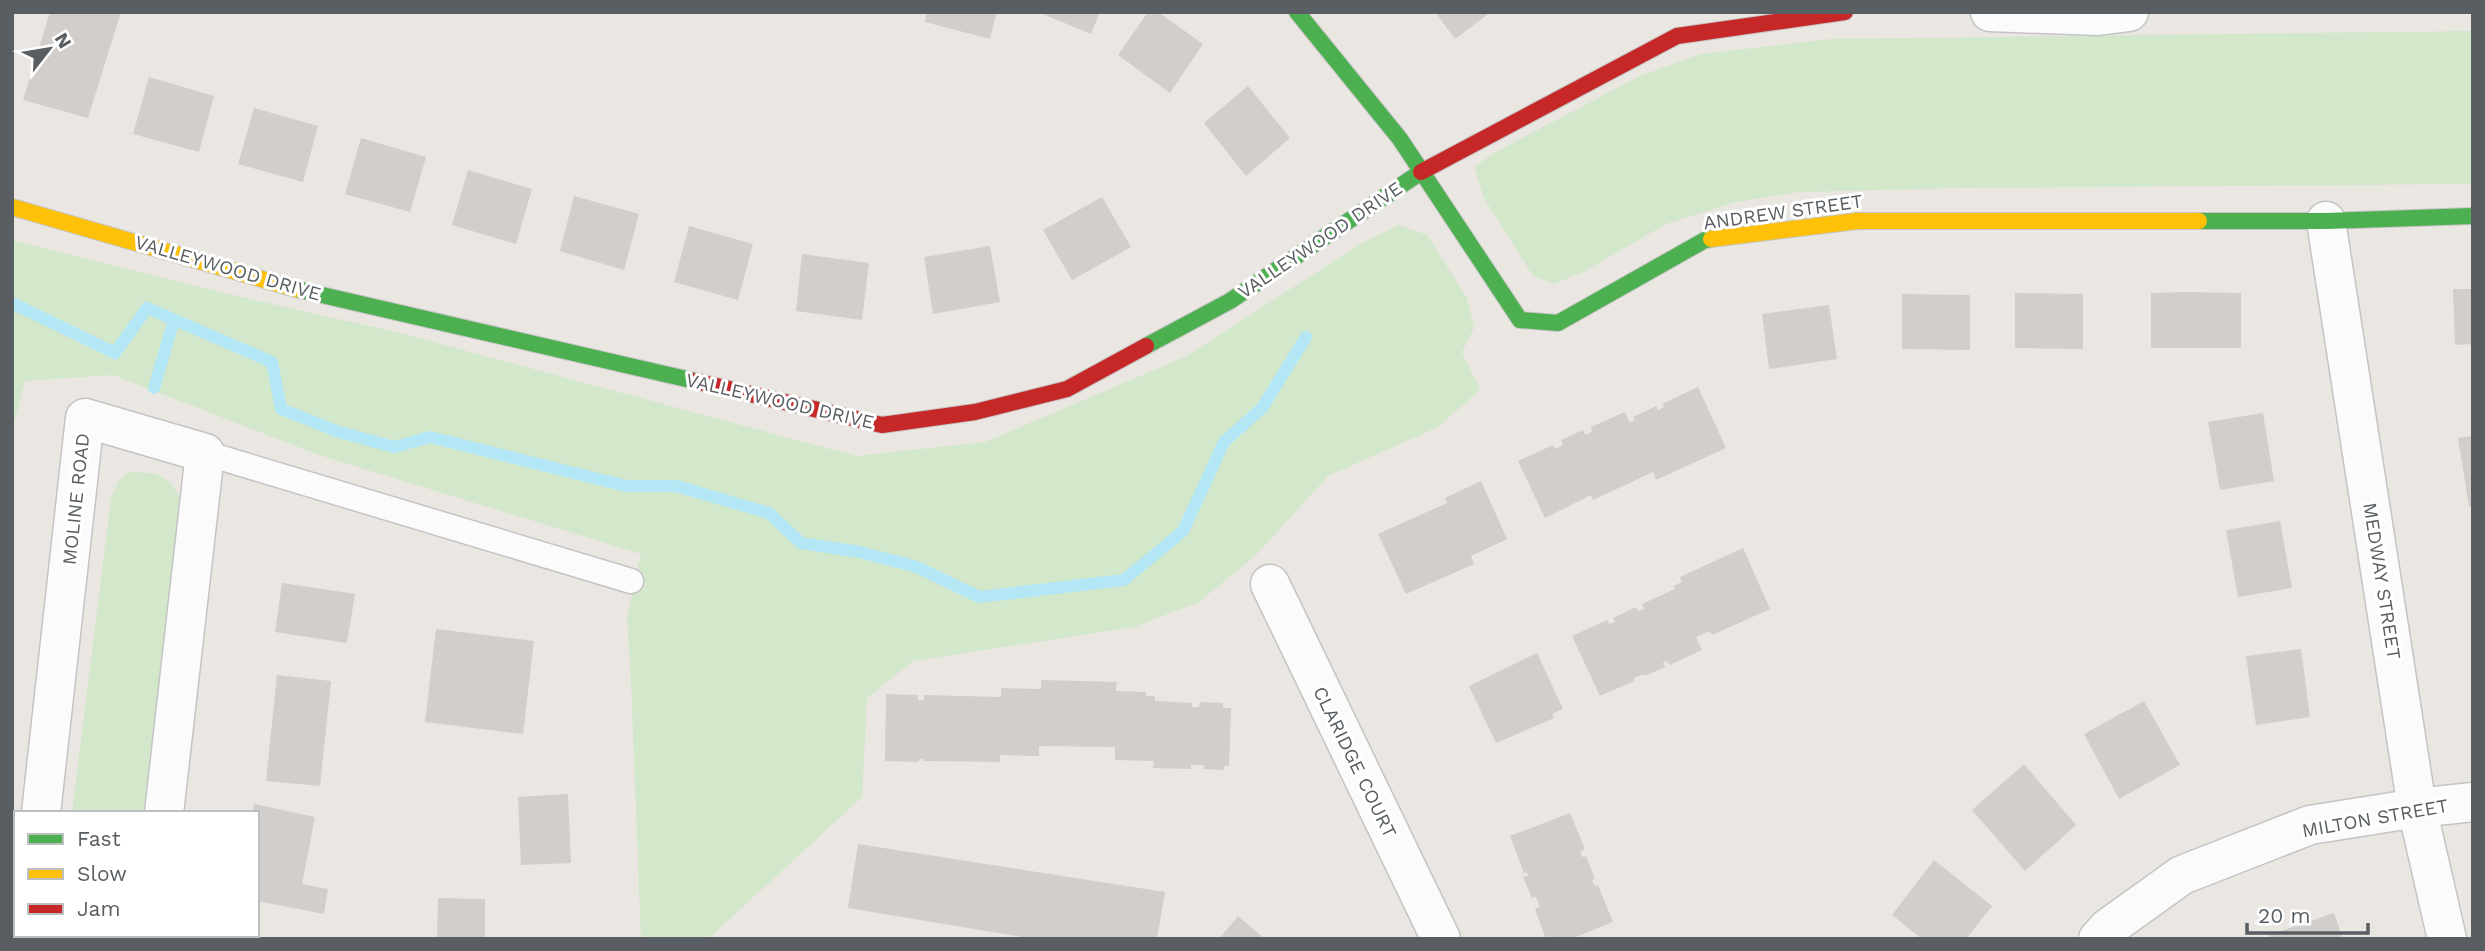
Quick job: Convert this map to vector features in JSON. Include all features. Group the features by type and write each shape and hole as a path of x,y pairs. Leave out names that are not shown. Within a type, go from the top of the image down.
{"street":[{"name":"ANDREW STREET","path":"1297,12 1423,171 1520,320 1558,323 1704,240 1857,220 2326,221"},
{"name":"VALLEYWOOD DRIVE","path":"12,207 289,287 882,425 975,411 1067,389 1230,301 1423,171 1677,36 1846,12"},
{"path":"1990,12 2098,16 2130,12"},
{"path":"2326,221 2473,216"},
{"name":"MEDWAY STREET","path":"2326,221 2417,808 2447,939"},
{"name":"MOLINE ROAD","path":"41,811 85,418 205,453"},
{"path":"164,811 205,453"},
{"name":"CLARIDGE COURT","path":"1270,584 1441,939"},
{"name":"MILTON STREET","path":"2098,939 2108,928 2182,875 2311,825 2473,802"}],"lane":[{"path":"205,453 631,581"}],"green space":[{"path":"2473,31 2473,184 1800,192 1735,202 1666,224 1585,271 1554,284 1533,276 1484,198 1474,167 1494,153 1640,76 1701,54 1831,39"},
{"path":"1399,225 1427,235 1467,298 1474,328 1462,352 1480,390 1438,427 1328,476 1256,555 1199,602 1134,627 913,661 867,698 862,797 708,939 641,939 627,618 641,554 319,455 113,375 25,381 12,431 12,240 400,333 856,456 985,442 1185,357 1362,243"},
{"path":"128,472 163,477 174,487 184,505 150,811 72,811 111,498 119,480"},
{"path":"57,937 136,937 136,939"}],"building":[{"path":"50,12 121,12 88,118 23,100"},
{"path":"927,12 997,12 990,39 925,22"},
{"path":"1038,12 1100,12 1091,34"},
{"path":"1148,12 1158,12 1203,44 1170,93 1118,55"},
{"path":"1435,12 1491,12 1455,39"},
{"path":"149,77 214,96 199,152 133,134"},
{"path":"1248,86 1290,138 1246,176 1204,123"},
{"path":"254,108 318,126 303,182 238,164"},
{"path":"361,138 426,157 410,212 345,194"},
{"path":"468,170 532,189 516,244 452,225"},
{"path":"574,196 639,214 624,270 560,251"},
{"path":"1102,197 1131,247 1072,280 1043,230"},
{"path":"689,226 753,244 738,300 674,282"},
{"path":"990,246 1000,302 933,314 924,257"},
{"path":"802,254 869,263 862,320 796,311"},
{"path":"2453,289 2473,289 2473,344 2455,345"},
{"path":"2015,293 2083,294 2083,349 2015,348"},
{"path":"2151,293 2241,293 2241,348 2151,348"},
{"path":"1902,294 1970,295 1970,350 1902,349"},
{"path":"1829,305 1837,359 1769,369 1762,314"},
{"path":"1698,387 1726,448 1656,480 1653,472 1593,500 1591,495 1545,518 1518,461 1553,445 1555,449 1563,445 1561,440 1583,430 1585,435 1592,432 1591,427 1625,412 1630,423 1635,420 1633,417 1656,406 1658,410 1664,407 1662,404"},
{"path":"2263,413 2274,481 2220,490 2208,422"},
{"path":"2473,436 2473,506 2469,507 2458,438"},
{"path":"1481,481 1507,539 1471,556 1474,564 1406,594 1378,534 1447,503 1445,498"},
{"path":"2280,521 2292,588 2238,597 2226,530"},
{"path":"1743,548 1770,609 1712,635 1710,631 1696,637 1702,650 1670,665 1667,661 1663,662 1665,667 1634,678 1634,681 1600,696 1572,636 1607,620 1609,624 1615,622 1613,618 1636,607 1638,611 1644,609 1642,604 1675,589 1673,586 1682,582 1680,577"},
{"path":"282,583 355,594 347,643 275,632"},
{"path":"436,629 534,641 523,734 425,722"},
{"path":"2301,649 2310,717 2256,725 2246,656"},
{"path":"1537,653 1563,709 1552,714 1554,718 1496,743 1469,686"},
{"path":"277,675 331,681 320,786 266,781"},
{"path":"1041,680 1117,682 1116,691 1146,692 1146,696 1155,696 1155,701 1192,703 1192,707 1199,707 1200,702 1223,703 1223,708 1231,708 1229,766 1224,766 1224,770 1203,769 1204,765 1191,765 1191,769 1153,768 1154,761 1115,760 1115,747 1039,746 1039,756 1000,755 1000,762 923,759 919,759 919,762 885,761 886,694 918,695 918,700 924,700 924,695 1001,697 1001,688 1041,689"},
{"path":"2144,701 2180,765 2119,799 2084,734"},
{"path":"2024,764 2076,825 2025,871 1972,810"},
{"path":"568,794 571,863 521,865 518,797"},
{"path":"254,804 315,817 302,884 328,889 324,914 259,901 259,811 253,811"},
{"path":"1570,813 1585,849 1580,851 1582,857 1586,856 1595,879 1592,880 1595,886 1598,885 1613,922 1571,939 1546,939 1535,909 1540,907 1536,897 1532,898 1523,877 1529,875 1524,873 1510,836"},
{"path":"858,844 1165,892 1157,939 1034,939 848,908"},
{"path":"1934,860 1992,906 1966,939 1922,939 1892,915"},
{"path":"438,898 485,899 485,939 437,939"},
{"path":"2334,913 2343,939 2270,939 2269,935"},
{"path":"1238,916 1265,939 1219,939"}],"waterway":[{"path":"12,303 115,353 147,308 272,362 281,409 339,432 394,447 430,437 626,486 676,486 769,513 801,543 860,552 917,567 979,597 1124,580 1183,531 1224,442 1262,408 1306,337"},
{"path":"154,388 174,320"}],"traffic: fast":[{"path":"1297,12 1400,139 1520,320 1558,323 1711,239"},
{"path":"1146,346 1230,301 1421,172"},
{"path":"2199,221 2326,221 2473,216"},
{"path":"296,289 695,381"}],"traffic: slow":[{"path":"12,207 296,289"},
{"path":"1711,239 1857,221 2199,221"}],"traffic: jam":[{"path":"1421,172 1677,36 1845,12"},
{"path":"695,381 882,425 975,412 1067,389 1146,346"}]}
